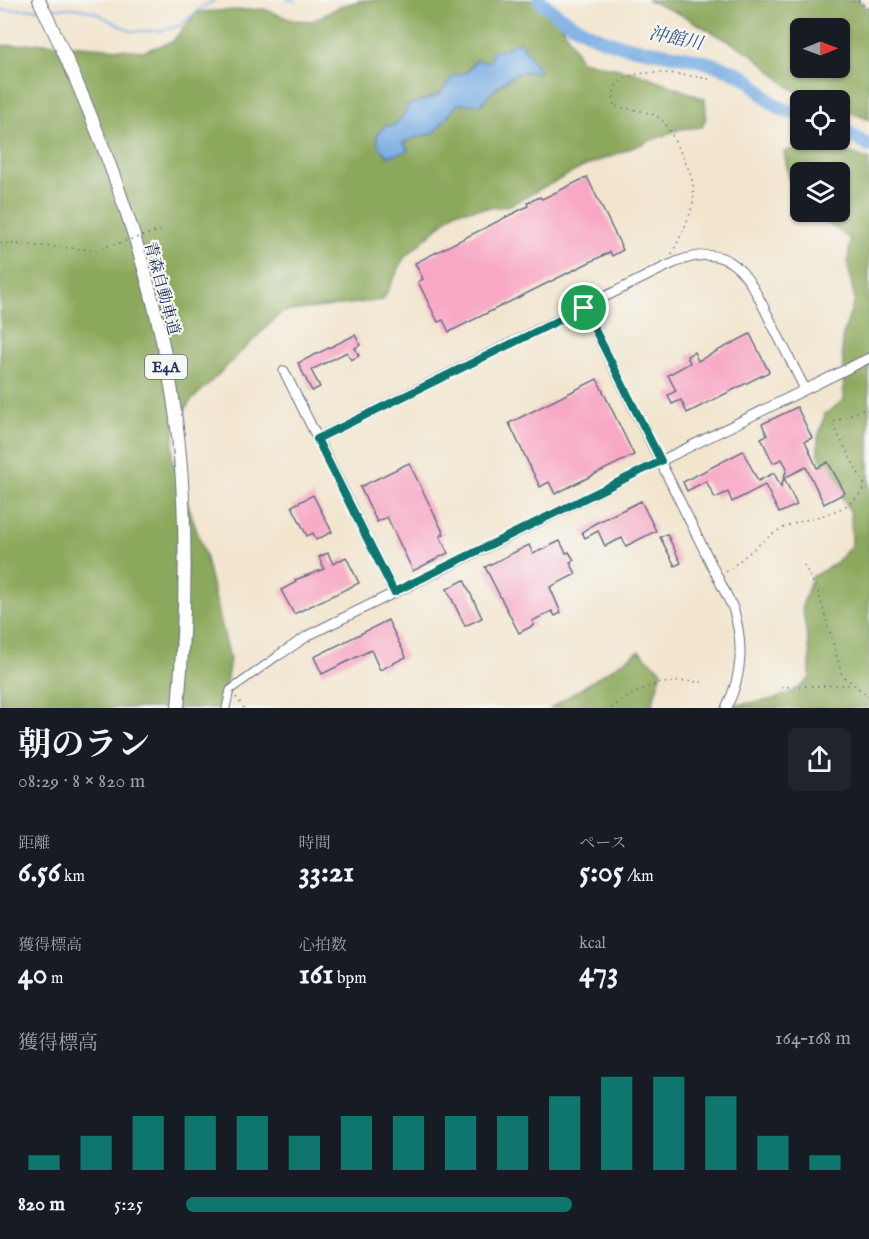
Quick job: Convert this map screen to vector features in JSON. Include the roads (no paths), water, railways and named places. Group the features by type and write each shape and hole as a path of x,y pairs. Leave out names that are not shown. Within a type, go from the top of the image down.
{"highway":[{"name":"青森自動車道","path":"39,0 59,41 123,205 144,275 169,381 178,433 186,556 184,640 178,708"}],"street":[{"path":"317,439 667,266 687,257 700,255 726,260 748,276 804,389"},
{"path":"584,308 733,608 741,645 738,680 726,708"},
{"path":"226,708 231,690 309,635 869,358"},
{"path":"284,371 394,592"}],"water":[{"path":"519,41 540,71 515,74 481,104 458,104 434,133 403,143 409,150 388,157 378,145 377,134 386,125 392,127 404,115 408,105 440,95 453,76 468,72 476,60 491,62 492,51 503,50"}],"waterway":[{"path":"48,8 76,8 94,12 130,31 161,31 181,25 201,8 215,0"},
{"path":"287,0 296,0"},
{"name":"沖館川","path":"539,0 568,22 602,39 624,46 695,60 737,73 746,78 778,107 790,112"},
{"path":"0,10 39,9"},
{"name":"沖館川","path":"850,134 869,146"}]}
